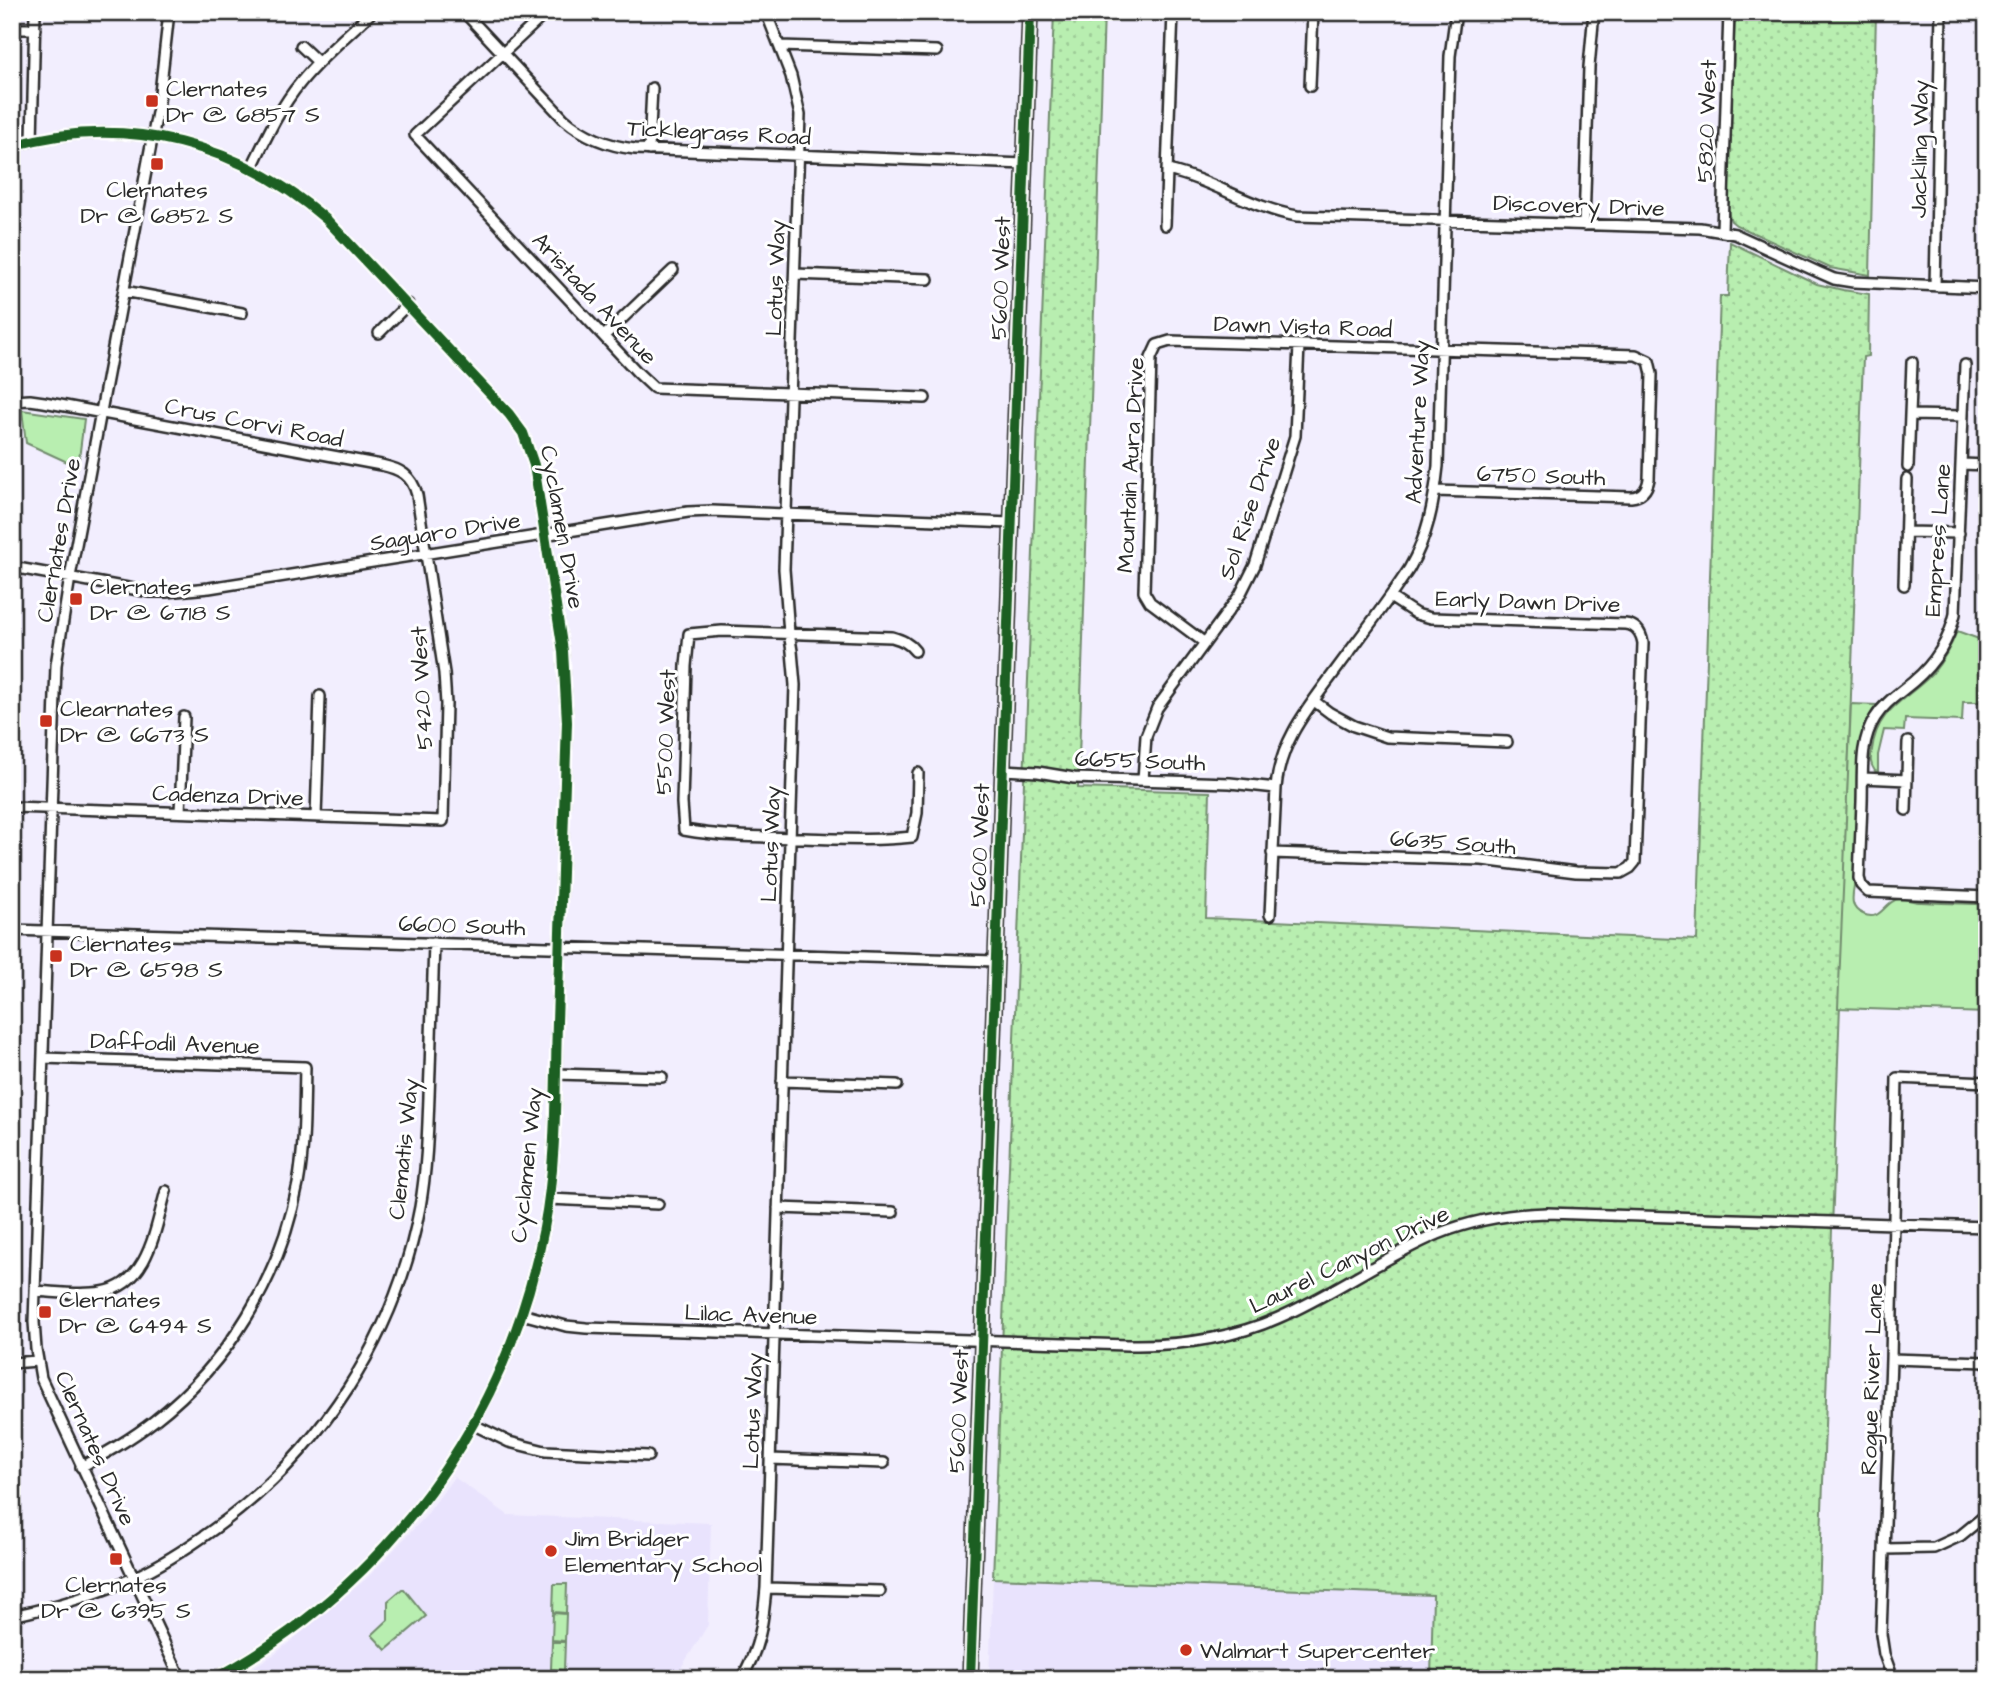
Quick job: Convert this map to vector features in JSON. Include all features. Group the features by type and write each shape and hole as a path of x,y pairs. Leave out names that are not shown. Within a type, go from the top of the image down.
{"main road":[{"name":"5600 West","path":"970,1679 1030,12"}],"street":[{"path":"32,141 35,12"},
{"name":"Clernates Drive","path":"169,12 163,78 153,137 70,577 55,678 35,1336 41,1378 181,1679"},
{"path":"252,167 282,109 301,82 318,62 372,12"},
{"name":"Ticklegrass Road","path":"464,12 564,119 582,133 613,146 649,150 1025,164"},
{"path":"502,53 547,12"},
{"name":"Lotus Way","path":"741,1679 760,1639 766,1588 795,685 784,569 800,132 798,104 791,76 766,12"},
{"path":"1165,225 1173,12"},
{"path":"1310,86 1313,12"},
{"name":"Adventure Way","path":"1270,915 1276,788 1280,763 1288,741 1300,719 1409,569 1430,522 1436,491 1450,56 1455,12"},
{"path":"1584,225 1589,67 1594,12"},
{"name":"5820 West","path":"1722,230 1729,12"},
{"name":"Jackling Way","path":"1935,286 1941,12"},
{"path":"12,29 35,29"},
{"path":"302,46 318,62"},
{"path":"780,46 937,51"},
{"name":"Aristada Avenue","path":"502,53 415,135 654,388 925,398"},
{"path":"649,150 652,88"},
{"name":"Cyclamen Drive","path":"12,146 85,133 110,133 153,137 194,145 252,167 284,186 327,220 408,304 509,414 523,433 534,465 563,651 567,704 560,947"},
{"name":"Discovery Drive","path":"1167,170 1189,174 1270,210 1297,216 1722,230 1834,279 1987,288"},
{"path":"604,336 673,270"},
{"path":"795,274 928,278"},
{"path":"124,291 242,313"},
{"path":"379,333 408,304"},
{"name":"Dawn Vista Road","path":"1157,345 1170,341 1636,355 1646,358 1653,374 1648,479 1643,493"},
{"name":"Mountain Aura Drive","path":"1157,345 1151,358 1144,592 1150,602 1205,643"},
{"name":"Sol Rise Drive","path":"1143,780 1145,744 1154,715 1248,581 1295,436 1299,345"},
{"path":"1908,467 1912,362"},
{"name":"Empress Lane","path":"1965,365 1956,604 1950,632 1941,650 1928,667 1887,703 1872,722 1865,743 1859,878 1861,885 1868,892 1987,897"},
{"name":"Crus Corvi Road","path":"12,401 30,400 101,412 400,470 415,486 426,553"},
{"path":"1910,415 1963,416"},
{"path":"1962,464 1987,465"},
{"path":"1904,585 1907,479"},
{"name":"6750 South","path":"1436,491 1631,497 1643,493"},
{"name":"Saguaro Drive","path":"12,567 150,592 188,591 688,512 1012,523"},
{"path":"1905,532 1959,533"},
{"name":"5420 West","path":"426,553 446,704 443,821"},
{"name":"Early Dawn Drive","path":"1390,597 1416,614 1432,618 1625,624 1638,630 1643,643 1637,828 1635,858 1630,868"},
{"name":"5500 West","path":"789,634 722,631 689,634 682,803 684,830 711,835 789,838"},
{"path":"789,634 892,637 904,640 915,651"},
{"path":"316,817 320,696"},
{"path":"1314,701 1354,726 1387,737 1507,742"},
{"path":"180,812 184,718"},
{"path":"1906,810 1908,742"},
{"name":"6655 South","path":"1003,771 1031,771 1074,778 1238,783 1276,788"},
{"path":"789,838 884,840 912,837 917,813 918,774"},
{"path":"1863,778 1907,780"},
{"name":"Cadenza Drive","path":"12,807 443,821"},
{"name":"6635 South","path":"1272,853 1482,860 1576,872 1621,873 1630,868"},
{"name":"6600 South","path":"12,930 995,961"},
{"name":"Clematis Way","path":"12,1616 54,1607 134,1578 199,1540 269,1486 296,1457 358,1376 391,1306 420,1208 428,1143 434,943"},
{"name":"Cyclamen Way","path":"213,1679 296,1627 370,1564 427,1497 458,1453 500,1370 522,1314 539,1252 548,1199 554,1131 560,947"},
{"name":"Daffodil Avenue","path":"43,1058 306,1066 302,1150 295,1196 280,1250 254,1306 212,1366 185,1394 135,1435 81,1467"},
{"path":"556,1074 662,1077"},
{"name":"Rogue River Lane","path":"1893,1679 1884,1654 1881,1634 1897,1078 1987,1082"},
{"path":"782,1081 897,1085"},
{"path":"35,1291 102,1292 127,1280 141,1266 148,1251 166,1191"},
{"path":"548,1199 657,1204"},
{"path":"778,1208 893,1212"},
{"name":"Laurel Canyon Drive","path":"981,1340 1150,1345 1228,1335 1293,1311 1438,1234 1474,1222 1510,1215 1547,1213 1987,1227"},
{"name":"Lilac Avenue","path":"522,1314 575,1328 981,1340"},
{"path":"1891,1359 1987,1362"},
{"path":"12,1363 37,1361"},
{"path":"474,1424 509,1442 545,1451 649,1456"},
{"path":"770,1459 884,1463"},
{"path":"1885,1549 1934,1548 1960,1536 1987,1514"},
{"path":"766,1588 880,1591"}],"shaded area":[{"name":"Jim Bridger Elementary School","path":"454,1477 508,1515 711,1523 708,1625 674,1679 234,1679 275,1654 366,1579 425,1517"},
{"path":"993,1578 1434,1595 1431,1679 989,1679"}],"green space":[{"path":"1054,12 1104,12 1078,788 1210,792 1206,918 1697,940 1720,296 1728,296 1730,242 1817,284 1869,294 1868,356 1863,357 1816,1679 1431,1679 1433,1595 993,1578"},
{"path":"1735,12 1876,12 1870,275 1830,268 1731,221 1728,212"},
{"path":"22,410 84,419 78,467 26,443"},
{"path":"1957,631 1987,642 1987,702 1963,702 1962,721 1905,719 1904,731 1884,730 1878,755 1878,772 1875,771 1871,756 1880,724 1894,706 1932,674"},
{"path":"1851,704 1877,705 1865,724 1859,746 1854,906 1859,912 1875,916 1890,903 1900,899 1987,904 1987,1013 1838,1008"},
{"path":"554,1584 567,1584 566,1613 553,1612"},
{"path":"402,1589 426,1616 386,1650 372,1635 388,1620 388,1601"},
{"path":"553,1613 566,1614 565,1641 552,1640"},
{"path":"552,1642 565,1642 564,1670 551,1669"}],"cycle path":[{"path":"970,1679 1030,12"},
{"path":"12,146 55,137 97,133 139,135 180,142 219,154 257,172 293,194 327,220 509,414 523,433 534,465 563,651 567,722 553,1151 544,1228 530,1286 512,1341 488,1395 460,1446 428,1494 391,1540 350,1582 305,1620 260,1652 213,1679"}],"place":[{"name":"Clernates Dr @ 6857 S","path":"152,101"},
{"name":"Clernates Dr @ 6852 S","path":"157,164"},
{"name":"Clernates Dr @ 6718 S","path":"76,599"},
{"name":"Clearnates Dr @ 6673 S","path":"46,721"},
{"name":"Clernates Dr @ 6598 S","path":"56,956"},
{"name":"Clernates Dr @ 6494 S","path":"45,1312"},
{"name":"Jim Bridger Elementary School","path":"551,1551"},
{"name":"Clernates Dr @ 6395 S","path":"116,1559"},
{"name":"Walmart Supercenter","path":"1186,1650"}]}
